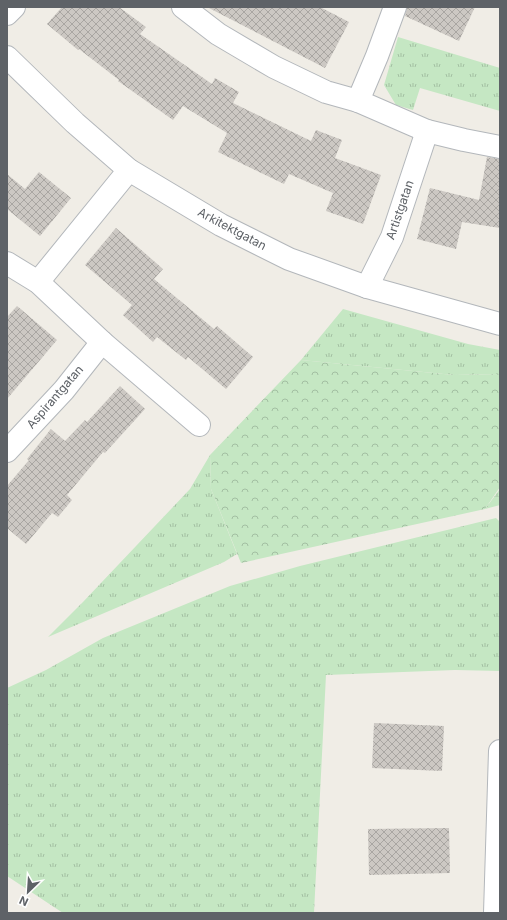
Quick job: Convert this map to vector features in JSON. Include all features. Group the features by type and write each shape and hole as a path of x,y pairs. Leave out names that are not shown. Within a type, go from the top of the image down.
{"street":[{"path":"7,14 14,7"},
{"path":"183,7 218,34 274,67 326,92 358,101 427,130 464,140 500,147"},
{"path":"358,101 395,7"},
{"name":"Arkitektgatan","path":"7,57 76,123 129,170 221,225 289,259 367,287 500,324"},
{"name":"Artistgatan","path":"367,287 392,237 427,130"},
{"path":"38,282 129,170"},
{"path":"7,263 38,282 102,342 199,425"},
{"name":"Aspirantgatan","path":"7,451 64,390 102,342"},
{"path":"495,913 500,752"}],"green space":[{"path":"398,37 500,68 500,111 420,88 413,110 396,105 384,85"},
{"path":"343,309 468,344 500,350 500,374 454,375 301,360"},
{"path":"301,360 454,375 500,374 500,487 485,509 241,563 211,489 210,455"},
{"path":"210,455 211,489 237,554 224,562 48,637 190,489"},
{"path":"500,489 500,505 485,509"},
{"path":"496,518 500,522 500,671 455,670 326,675 314,913 63,913 7,876 7,688 46,670 103,638 230,586 300,566"}],"building":[{"path":"62,7 119,7 146,27 140,34 212,84 215,78 239,92 233,103 311,141 316,130 342,140 335,158 381,175 363,224 326,211 333,193 289,174 284,184 218,152 227,133 183,106 173,120 118,81 119,80 79,49 78,50 47,24"},
{"path":"207,7 320,7 349,22 325,68"},
{"path":"407,7 475,7 459,41 405,16"},
{"path":"487,157 500,159 500,228 462,222 456,249 417,239 430,188 479,200"},
{"path":"39,172 71,198 40,236 7,209 7,174 25,189"},
{"path":"116,228 163,269 154,279 214,329 217,326 253,357 226,389 188,357 186,360 157,337 153,342 123,315 132,305 85,265"},
{"path":"17,306 57,340 7,399 7,317"},
{"path":"120,386 145,409 105,453 103,452 67,495 72,500 58,517 52,513 26,544 7,528 7,486 29,460 27,459 51,429 65,441 85,420 87,422"},
{"path":"374,723 444,726 442,771 372,768"},
{"path":"449,828 450,873 369,875 368,829"}]}
